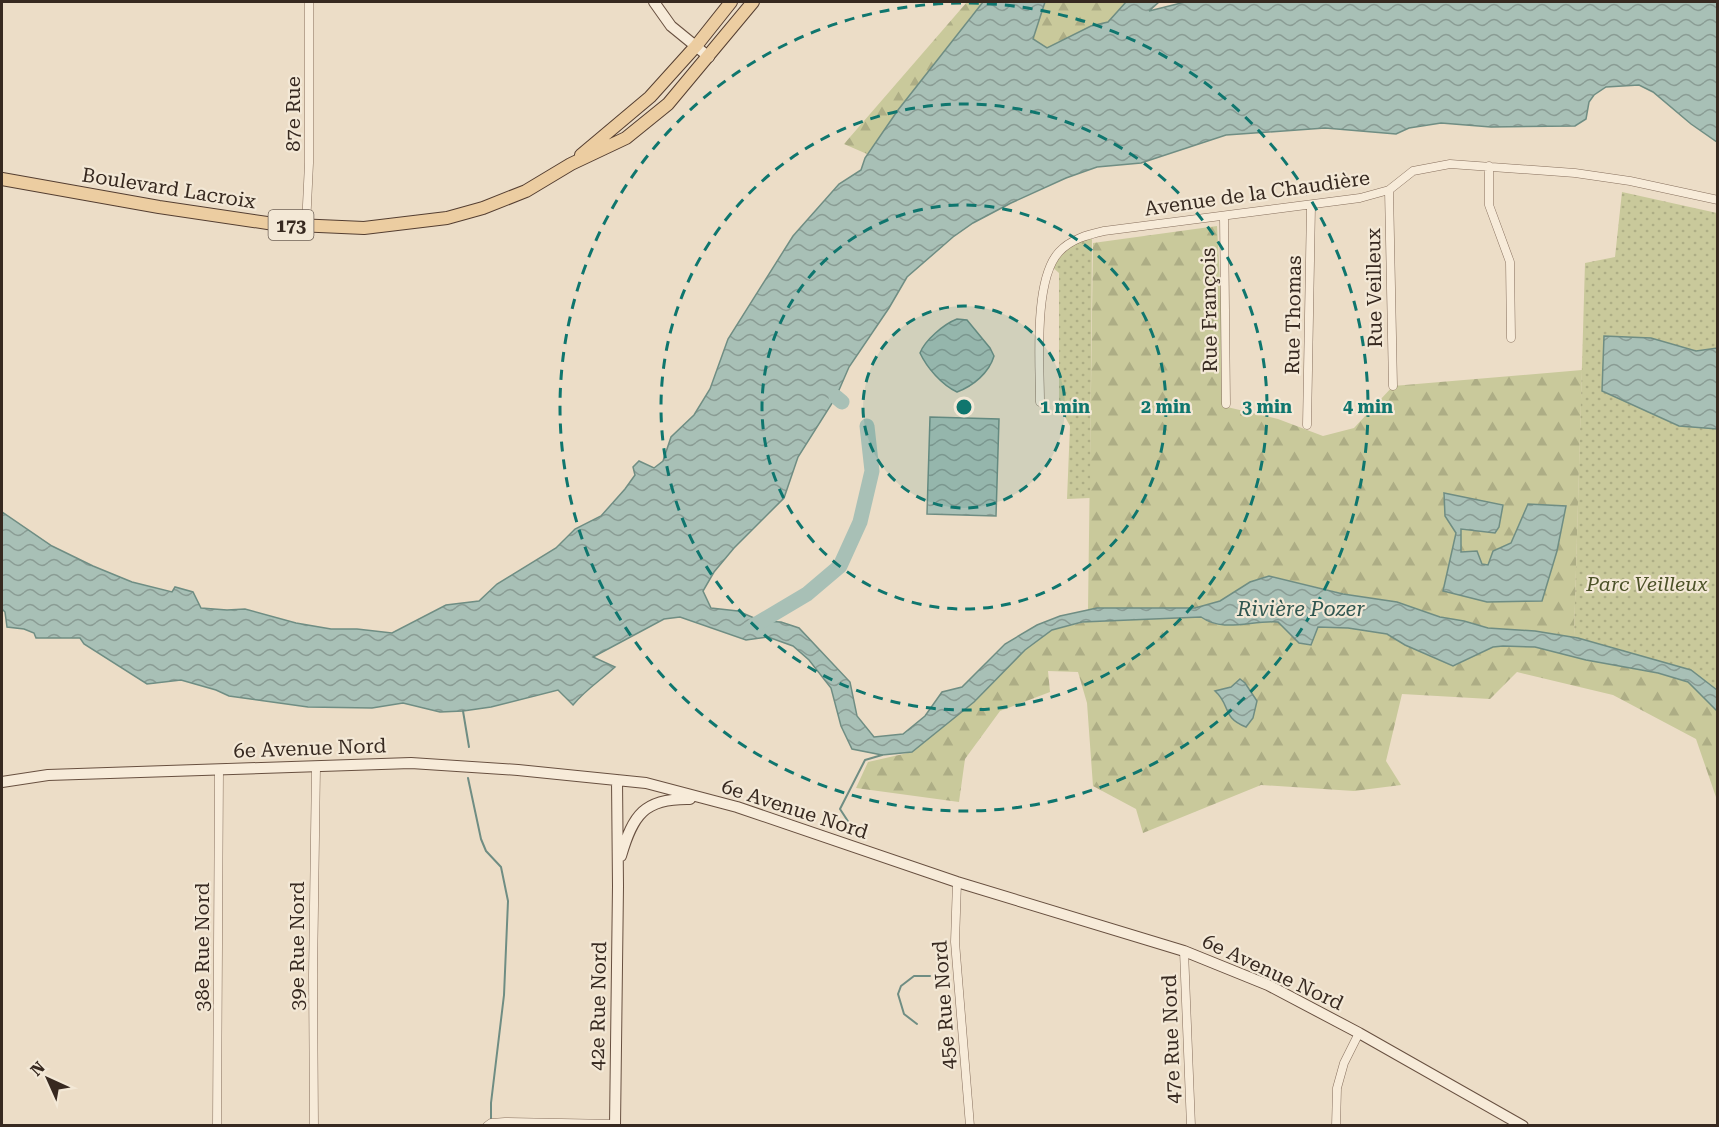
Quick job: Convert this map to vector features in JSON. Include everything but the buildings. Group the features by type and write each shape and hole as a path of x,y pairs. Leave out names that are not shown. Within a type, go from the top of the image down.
{"main road":[{"path":"654,2 671,26 709,57"},
{"name":"Boulevard Lacroix","path":"571,164 650,97 696,46 731,2"},
{"name":"Boulevard Lacroix","path":"2,179 159,207 274,224 364,228 447,218 483,208 525,191 571,164 626,138 668,104 753,2"},
{"name":"6e Avenue Nord","path":"2,782 48,775 436,764 646,783 737,807 957,882 1185,951 1268,985 1523,1125"},
{"name":"42e Rue Nord","path":"614,780 618,886 615,1125"},
{"name":"42e Rue Nord","path":"618,886 620,857 631,825 639,815 650,806 663,801 708,799"}],"street":[{"name":"87e Rue","path":"306,226 309,164 309,2"},
{"name":"Avenue de la Chaudière","path":"1040,402 1042,287 1057,253 1083,236 1104,231 1360,198 1389,190 1413,171 1450,164 1575,173 1630,181 1718,200"},
{"path":"1489,166 1489,205 1510,262 1511,338"},
{"name":"Rue Veilleux","path":"1389,190 1393,386"},
{"name":"Rue Thomas","path":"1307,425 1311,206"},
{"name":"Rue François","path":"1224,217 1226,404"},
{"name":"39e Rue Nord","path":"314,1125 313,975 316,766"},
{"name":"38e Rue Nord","path":"218,1125 219,769"},
{"name":"45e Rue Nord","path":"957,882 955,942 970,1125"},
{"name":"47e Rue Nord","path":"1185,951 1191,1125"},
{"path":"1336,1125 1337,1088 1344,1063 1359,1033"},
{"path":"487,1125 505,1122 615,1125"}],"green space":[{"path":"967,2 984,2 867,154 844,144"},
{"path":"1045,2 1126,2 1108,22 1091,26 1047,48 1033,40"},
{"name":"Parc Veilleux","path":"1622,192 1717,213 1717,690 1691,670 1574,637 1585,263 1615,257"},
{"path":"1217,226 1227,407 1278,419 1323,436 1354,428 1393,386 1582,370 1574,637 1488,628 1269,576 1220,601 1195,608 1088,610 1093,243"},
{"path":"1092,233 1090,498 1067,499 1070,426 1059,406 1059,273 1050,265 1057,253"},
{"path":"1201,617 1210,622 1229,625 1278,622 1299,643 1318,627 1348,628 1387,634 1405,645 1453,666 1493,647 1535,647 1658,673 1689,682 1717,711 1717,800 1696,739 1613,695 1517,672 1490,699 1402,694 1386,761 1401,785 1354,791 1261,785 1143,833 1136,809 1093,786 1087,703 1078,672 1048,671 1050,692 1000,711 965,759 959,802 856,788 868,762 912,752 1025,650 1052,630 1085,622"}],"water":[{"name":"Rivière Pozer","path":"983,2 1045,2 1033,39 1047,48 1091,26 1108,22 1126,2 1159,2 1149,11 1185,2 1717,2 1717,142 1691,124 1653,92 1639,85 1606,87 1594,95 1589,102 1586,119 1575,126 1491,127 1441,123 1409,128 1396,134 1325,128 1226,135 1141,163 1097,167 1066,178 1011,203 973,223 953,237 907,277 849,367 836,397 798,457 784,498 734,548 714,572 703,591 711,608 738,611 761,621 781,622 799,628 850,682 857,716 874,737 903,734 925,716 942,692 962,687 1005,644 1037,625 1060,616 1097,608 1195,608 1220,601 1250,582 1269,576 1343,594 1397,602 1440,617 1488,628 1535,631 1578,638 1691,670 1717,690 1717,711 1688,682 1658,673 1586,660 1535,647 1493,647 1453,666 1405,645 1387,634 1348,628 1318,627 1311,645 1299,643 1278,622 1228,625 1210,622 1201,617 1082,622 1052,630 1025,650 974,702 912,752 882,755 852,749 841,726 831,688 809,660 793,646 768,637 746,640 680,617 664,619 593,657 615,667 573,705 558,690 491,707 440,712 403,703 372,708 308,707 229,696 181,680 147,684 84,644 80,638 36,638 34,633 24,629 7,627 5,612 2,609 2,512 52,546 93,566 132,582 172,592 175,587 193,592 201,608 245,609 296,623 331,629 392,633 446,605 479,601 497,584 556,548 575,529 601,516 635,475 633,467 639,461 654,468 663,461 671,437 694,415 710,389 728,339 793,236 839,184 861,170 865,158 898,110"},
{"path":"957,319 967,320 994,356 980,378 957,392 936,376 920,353 936,333"},
{"path":"1604,336 1651,338 1696,351 1717,348 1717,429 1679,426 1602,391"},
{"path":"930,417 999,419 996,516 927,514"},
{"path":"1444,493 1503,505 1499,527 1495,533 1461,529 1461,552 1477,551 1482,564 1488,565 1493,551 1511,543 1528,504 1566,506 1557,551 1542,601 1487,602 1443,591 1456,533 1445,516"},
{"path":"1240,679 1257,701 1253,718 1246,727 1229,715 1223,701 1215,691 1231,687"}],"waterway":[{"path":"836,397 842,402"},
{"path":"753,626 807,594 840,566 860,522 872,471 867,426"},
{"path":"463,711 469,747"},
{"path":"853,829 840,809 865,760 882,755"},
{"path":"468,778 481,839 486,851 501,867 508,901 504,995 491,1120"},
{"path":"917,1024 904,1014 898,994 901,986 914,976 930,976"}]}
